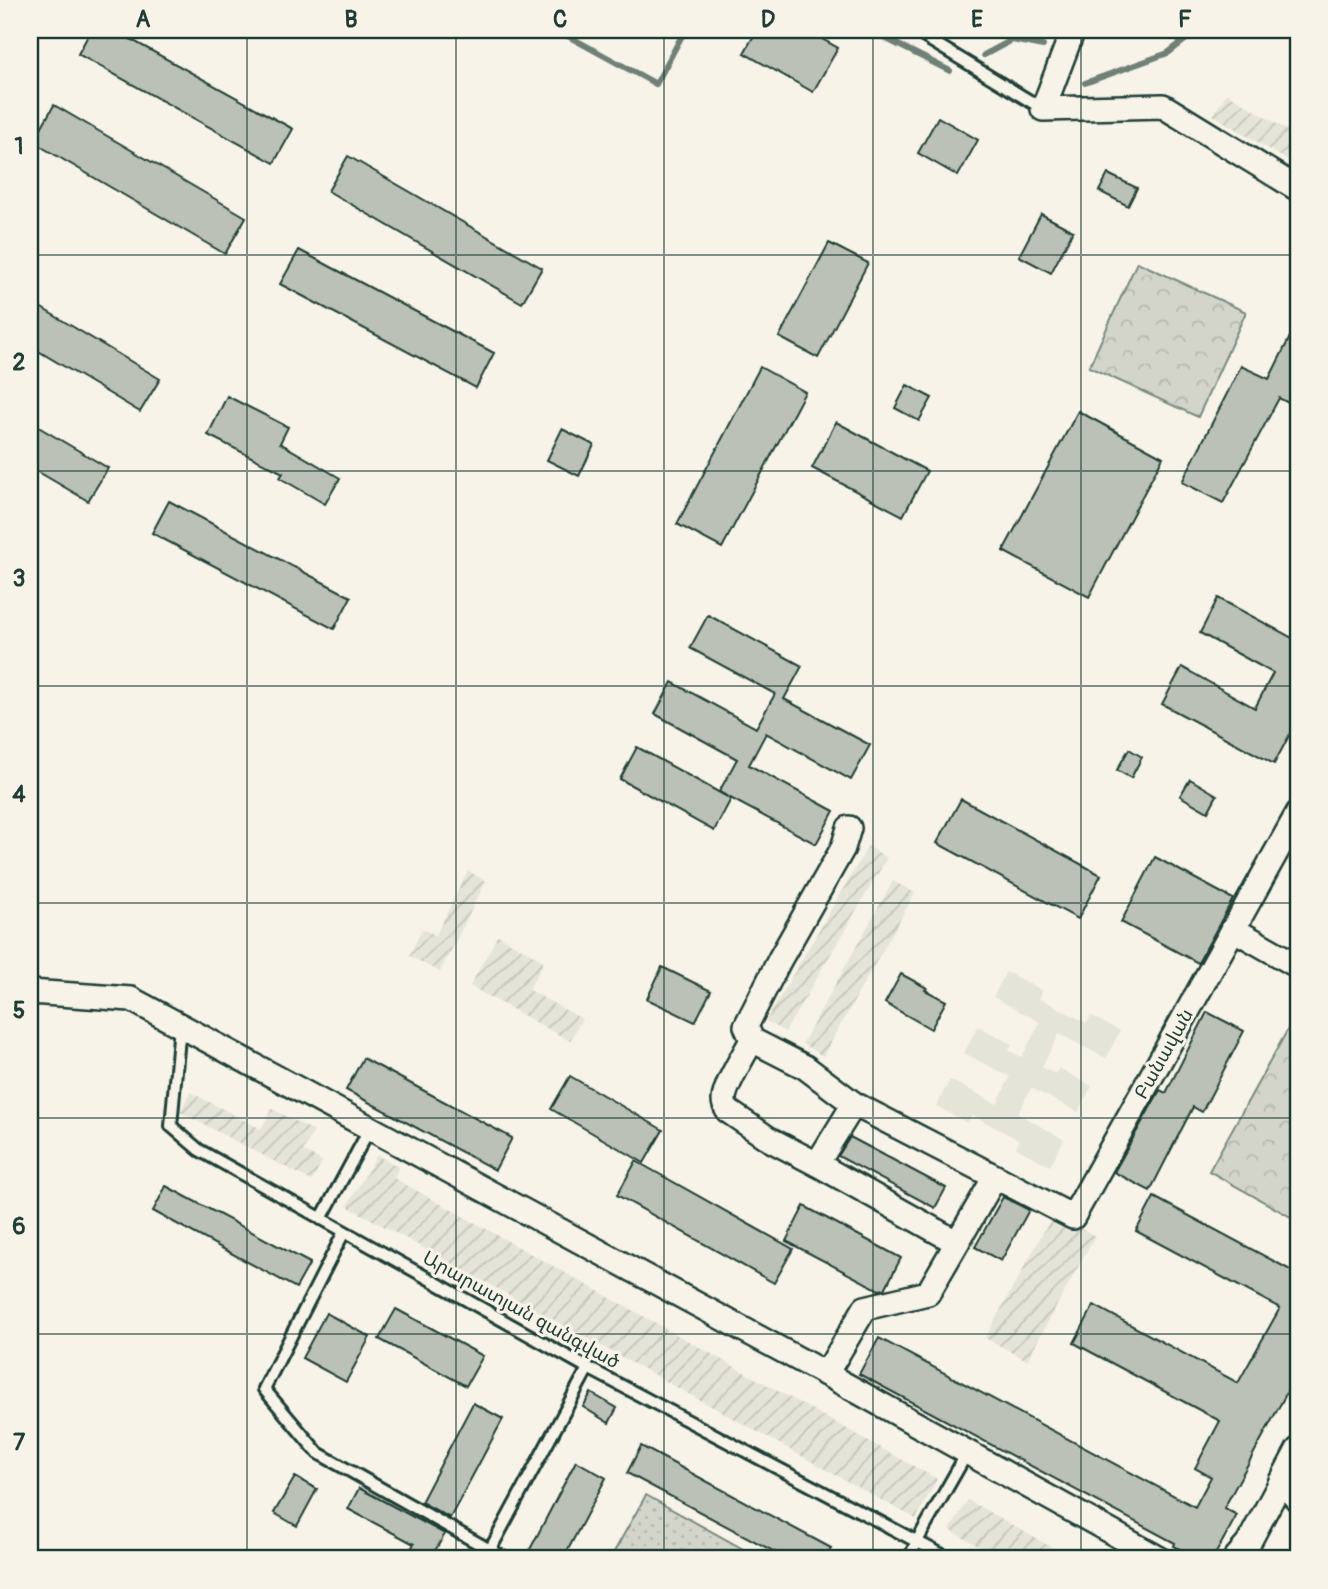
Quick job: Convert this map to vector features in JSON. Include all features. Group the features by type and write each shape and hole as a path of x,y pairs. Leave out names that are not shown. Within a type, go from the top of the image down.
{"street":[{"path":"1073,30 1043,109 1163,106 1298,189"},
{"name":"Բանավան","path":"995,1177 1073,1217 1298,813"},
{"path":"826,1374 865,1308 928,1293 995,1177 854,1104 804,1067 752,1040 746,1026 780,959 843,848 849,828"},
{"path":"1233,929 1298,966"},
{"path":"30,992 131,999 826,1374 1160,1559"},
{"path":"752,1040 724,1096 728,1111 769,1139 956,1242"},
{"path":"817,1164 854,1104"},
{"path":"1235,1559 1248,1544 1298,1450"},
{"path":"1282,1481 1298,1500"}],"lane":[{"path":"913,30 1043,109"},
{"name":"Արարատյան զանգված","path":"180,1026 171,1126 199,1150 588,1368 950,1559"},
{"path":"321,1219 370,1128"},
{"path":"344,1232 264,1388 318,1453 506,1559"},
{"path":"490,1550 588,1368"},
{"path":"909,1559 967,1453"}],"shaded area":[{"path":"1227,93 1298,137 1298,167 1213,115"},
{"path":"868,846 887,858 785,1032 766,1021"},
{"path":"468,871 486,881 440,972 409,956 422,929 436,935"},
{"path":"893,881 915,893 823,1056 802,1044"},
{"path":"498,935 544,961 529,990 582,1019 570,1041 470,986"},
{"path":"1006,972 1042,990 1039,998 1087,1023 1091,1016 1120,1031 1106,1058 1059,1034 1042,1067 1055,1074 1059,1068 1092,1086 1078,1112 1031,1088 1018,1114 1064,1139 1050,1166 1016,1148 1019,1140 972,1115 967,1123 936,1106 950,1080 997,1104 1010,1077 964,1053 978,1026 1012,1044 1009,1051 1022,1057 1040,1022 993,997"},
{"path":"190,1092 261,1129 272,1109 314,1131 303,1151 322,1161 312,1181 180,1112"},
{"path":"377,1155 399,1167 394,1178 937,1479 916,1519 347,1206"},
{"path":"1054,1213 1095,1236 1027,1360 985,1338"},
{"path":"968,1500 1072,1559 1001,1559 950,1530"}],"green space":[{"path":"1137,262 1246,312 1198,417 1089,367"},
{"path":"1298,1011 1298,1221 1209,1171"},
{"path":"646,1495 761,1559 610,1559"}],"building":[{"path":"91,30 114,30 293,129 274,163 78,54"},
{"path":"757,30 806,30 838,48 813,92 744,53"},
{"path":"54,105 246,217 225,254 33,142"},
{"path":"938,117 978,140 958,176 918,153"},
{"path":"348,156 542,268 522,303 328,191"},
{"path":"1108,174 1137,188 1128,206 1099,191"},
{"path":"1041,214 1073,231 1051,273 1019,256"},
{"path":"829,243 868,263 818,358 779,337"},
{"path":"299,250 494,353 476,388 280,284"},
{"path":"30,301 160,379 140,412 30,346"},
{"path":"1298,321 1298,408 1279,398 1223,503 1182,482 1241,366 1269,379"},
{"path":"760,367 805,392 722,548 677,524"},
{"path":"907,385 932,398 919,421 895,408"},
{"path":"227,396 288,427 280,443 340,478 325,504 280,478 283,473 208,435"},
{"path":"1078,411 1163,457 1089,597 1003,551"},
{"path":"30,422 108,468 88,501 30,467"},
{"path":"836,422 927,471 903,516 812,468"},
{"path":"562,429 594,445 579,476 547,460"},
{"path":"169,501 351,597 334,629 152,533"},
{"path":"1218,598 1298,641 1298,719 1274,764 1162,704 1182,667 1255,708 1273,673 1200,633"},
{"path":"708,615 802,666 784,699 870,745 851,780 766,733 749,765 834,811 816,844 719,792 737,759 655,714 672,682 756,728 775,694 690,648"},
{"path":"637,747 731,799 714,831 620,779"},
{"path":"1129,749 1142,757 1131,778 1117,770"},
{"path":"1190,779 1217,795 1208,812 1180,796"},
{"path":"961,799 1101,875 1078,919 937,843"},
{"path":"1155,857 1233,899 1198,963 1121,922"},
{"path":"662,967 711,991 695,1022 647,999"},
{"path":"901,974 946,1001 931,1029 885,1003"},
{"path":"1207,1012 1244,1031 1202,1112 1193,1107 1150,1191 1114,1172 1160,1090 1166,1093"},
{"path":"363,1058 512,1138 495,1170 346,1090"},
{"path":"570,1076 663,1130 644,1163 551,1109"},
{"path":"850,1137 946,1188 935,1208 838,1156"},
{"path":"636,1161 793,1249 774,1283 617,1195"},
{"path":"166,1186 310,1263 296,1288 153,1211"},
{"path":"1003,1197 1029,1210 1001,1261 975,1247"},
{"path":"1154,1197 1298,1274 1298,1372 1224,1508 1237,1515 1216,1553 1196,1558 1174,1546 1175,1543 859,1374 879,1338 1195,1507 1211,1477 1195,1468 1220,1421 1074,1343 1094,1305 1238,1383 1280,1308 1136,1231"},
{"path":"804,1206 901,1258 885,1289 879,1290 786,1241"},
{"path":"396,1309 483,1356 466,1386 379,1339"},
{"path":"326,1313 370,1337 346,1382 302,1358"},
{"path":"591,1393 617,1408 609,1423 583,1407"},
{"path":"473,1403 503,1419 450,1518 421,1502"},
{"path":"641,1446 831,1548 825,1559 788,1559 627,1473"},
{"path":"576,1461 606,1478 563,1559 525,1559"},
{"path":"295,1477 317,1489 297,1526 274,1513"},
{"path":"359,1488 445,1534 430,1559 405,1559 414,1544 348,1509"}],"waterway":[{"path":"557,30 656,84 685,30"},
{"path":"869,30 950,71"},
{"path":"1085,83 1168,53 1198,30"},
{"path":"984,55 1012,40 1043,46"}]}
